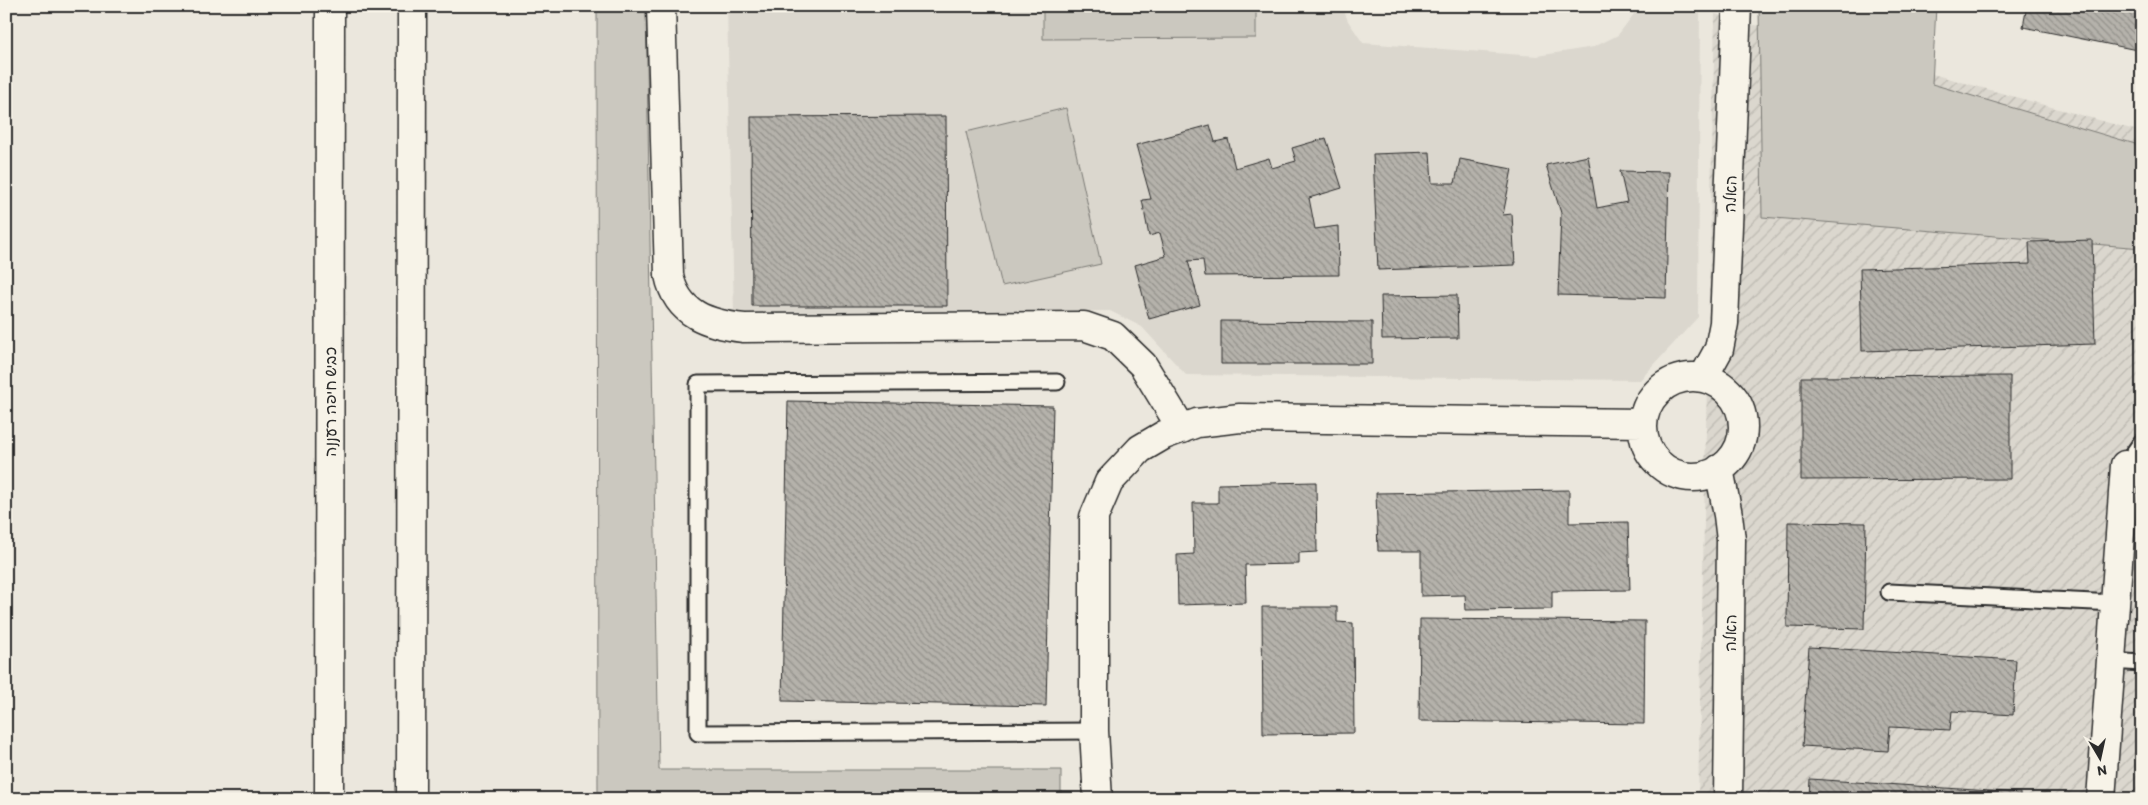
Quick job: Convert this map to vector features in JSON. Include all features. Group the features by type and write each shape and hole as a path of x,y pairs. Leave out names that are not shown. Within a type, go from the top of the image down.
{"main road":[{"name":"כביש חיפה רעננה","path":"330,6 330,799"},
{"path":"411,799 412,6"},
{"path":"661,6 669,275 672,290 687,309 715,325 744,328 1084,326 1114,336 1143,365 1182,429"},
{"name":"האלה","path":"1703,378 1719,349 1724,323 1737,6"},
{"path":"1688,377 1703,378 1716,382 1728,391 1737,403 1743,418 1743,433 1738,450 1728,464 1713,473 1693,477 1673,473 1667,470 1651,454 1644,439 1643,423 1647,408 1664,386 1688,377"},
{"path":"1098,799 1094,731 1094,517 1109,482 1140,449 1164,435 1197,423 1240,418 1643,423"},
{"path":"2101,799 2125,465"},
{"name":"האלה","path":"1719,469 1731,540 1728,799"}],"lane":[{"path":"1056,382 698,384 698,733 1094,731"},
{"path":"2125,465 2142,441"},
{"path":"1889,592 2115,603"},
{"path":"2111,661 2142,663"}],"shaded area":[{"path":"597,6 646,6 659,770 1061,770 1061,799 598,799"},
{"path":"727,6 1342,6 1348,21 1363,43 1537,56 1594,47 1618,35 1640,6 1700,6 1698,317 1640,380 1186,375 1142,327 1110,311 734,315"},
{"path":"1043,6 1256,6 1256,38 1043,39"},
{"path":"1759,6 1936,6 1932,84 2142,146 2142,248 1762,217"},
{"path":"1715,14 2142,132 2142,799 1698,799"},
{"path":"1066,108 1101,264 1002,286 966,132"}],"building":[{"path":"2010,6 2142,6 2142,51 2023,27 2026,11"},
{"path":"946,116 947,306 752,306 751,117"},
{"path":"1210,125 1215,142 1228,139 1235,168 1269,158 1272,168 1296,161 1292,148 1326,138 1342,188 1309,198 1315,229 1338,226 1339,275 1205,276 1203,260 1188,261 1200,305 1149,319 1135,265 1166,256 1160,233 1149,236 1142,200 1151,199 1136,145"},
{"path":"1430,152 1432,183 1455,183 1460,159 1512,169 1503,215 1512,214 1515,265 1378,270 1373,154"},
{"path":"1588,156 1597,208 1627,202 1620,171 1669,172 1666,298 1558,295 1561,213 1546,165"},
{"path":"2092,240 2095,344 1862,351 1860,269 2030,264 2029,242"},
{"path":"1457,295 1458,338 1382,339 1381,296"},
{"path":"1221,321 1372,322 1372,364 1221,364"},
{"path":"2010,376 2010,479 1801,480 1801,377"},
{"path":"788,401 1053,406 1046,706 782,701"},
{"path":"1316,482 1317,552 1299,553 1299,564 1245,565 1246,603 1178,605 1177,555 1194,554 1193,503 1218,503 1218,484"},
{"path":"1569,490 1569,523 1628,522 1630,590 1552,591 1552,609 1466,610 1465,595 1421,596 1421,551 1378,551 1376,493"},
{"path":"1788,522 1866,523 1864,629 1787,627"},
{"path":"1262,607 1337,607 1337,622 1353,623 1354,733 1263,734"},
{"path":"1420,619 1645,621 1644,724 1419,721"},
{"path":"1809,647 2016,660 2013,715 1952,711 1950,730 1890,727 1888,751 1802,746"},
{"path":"2142,741 2142,799 2138,799"},
{"path":"1810,779 2020,793 2020,799 1809,799"}]}
